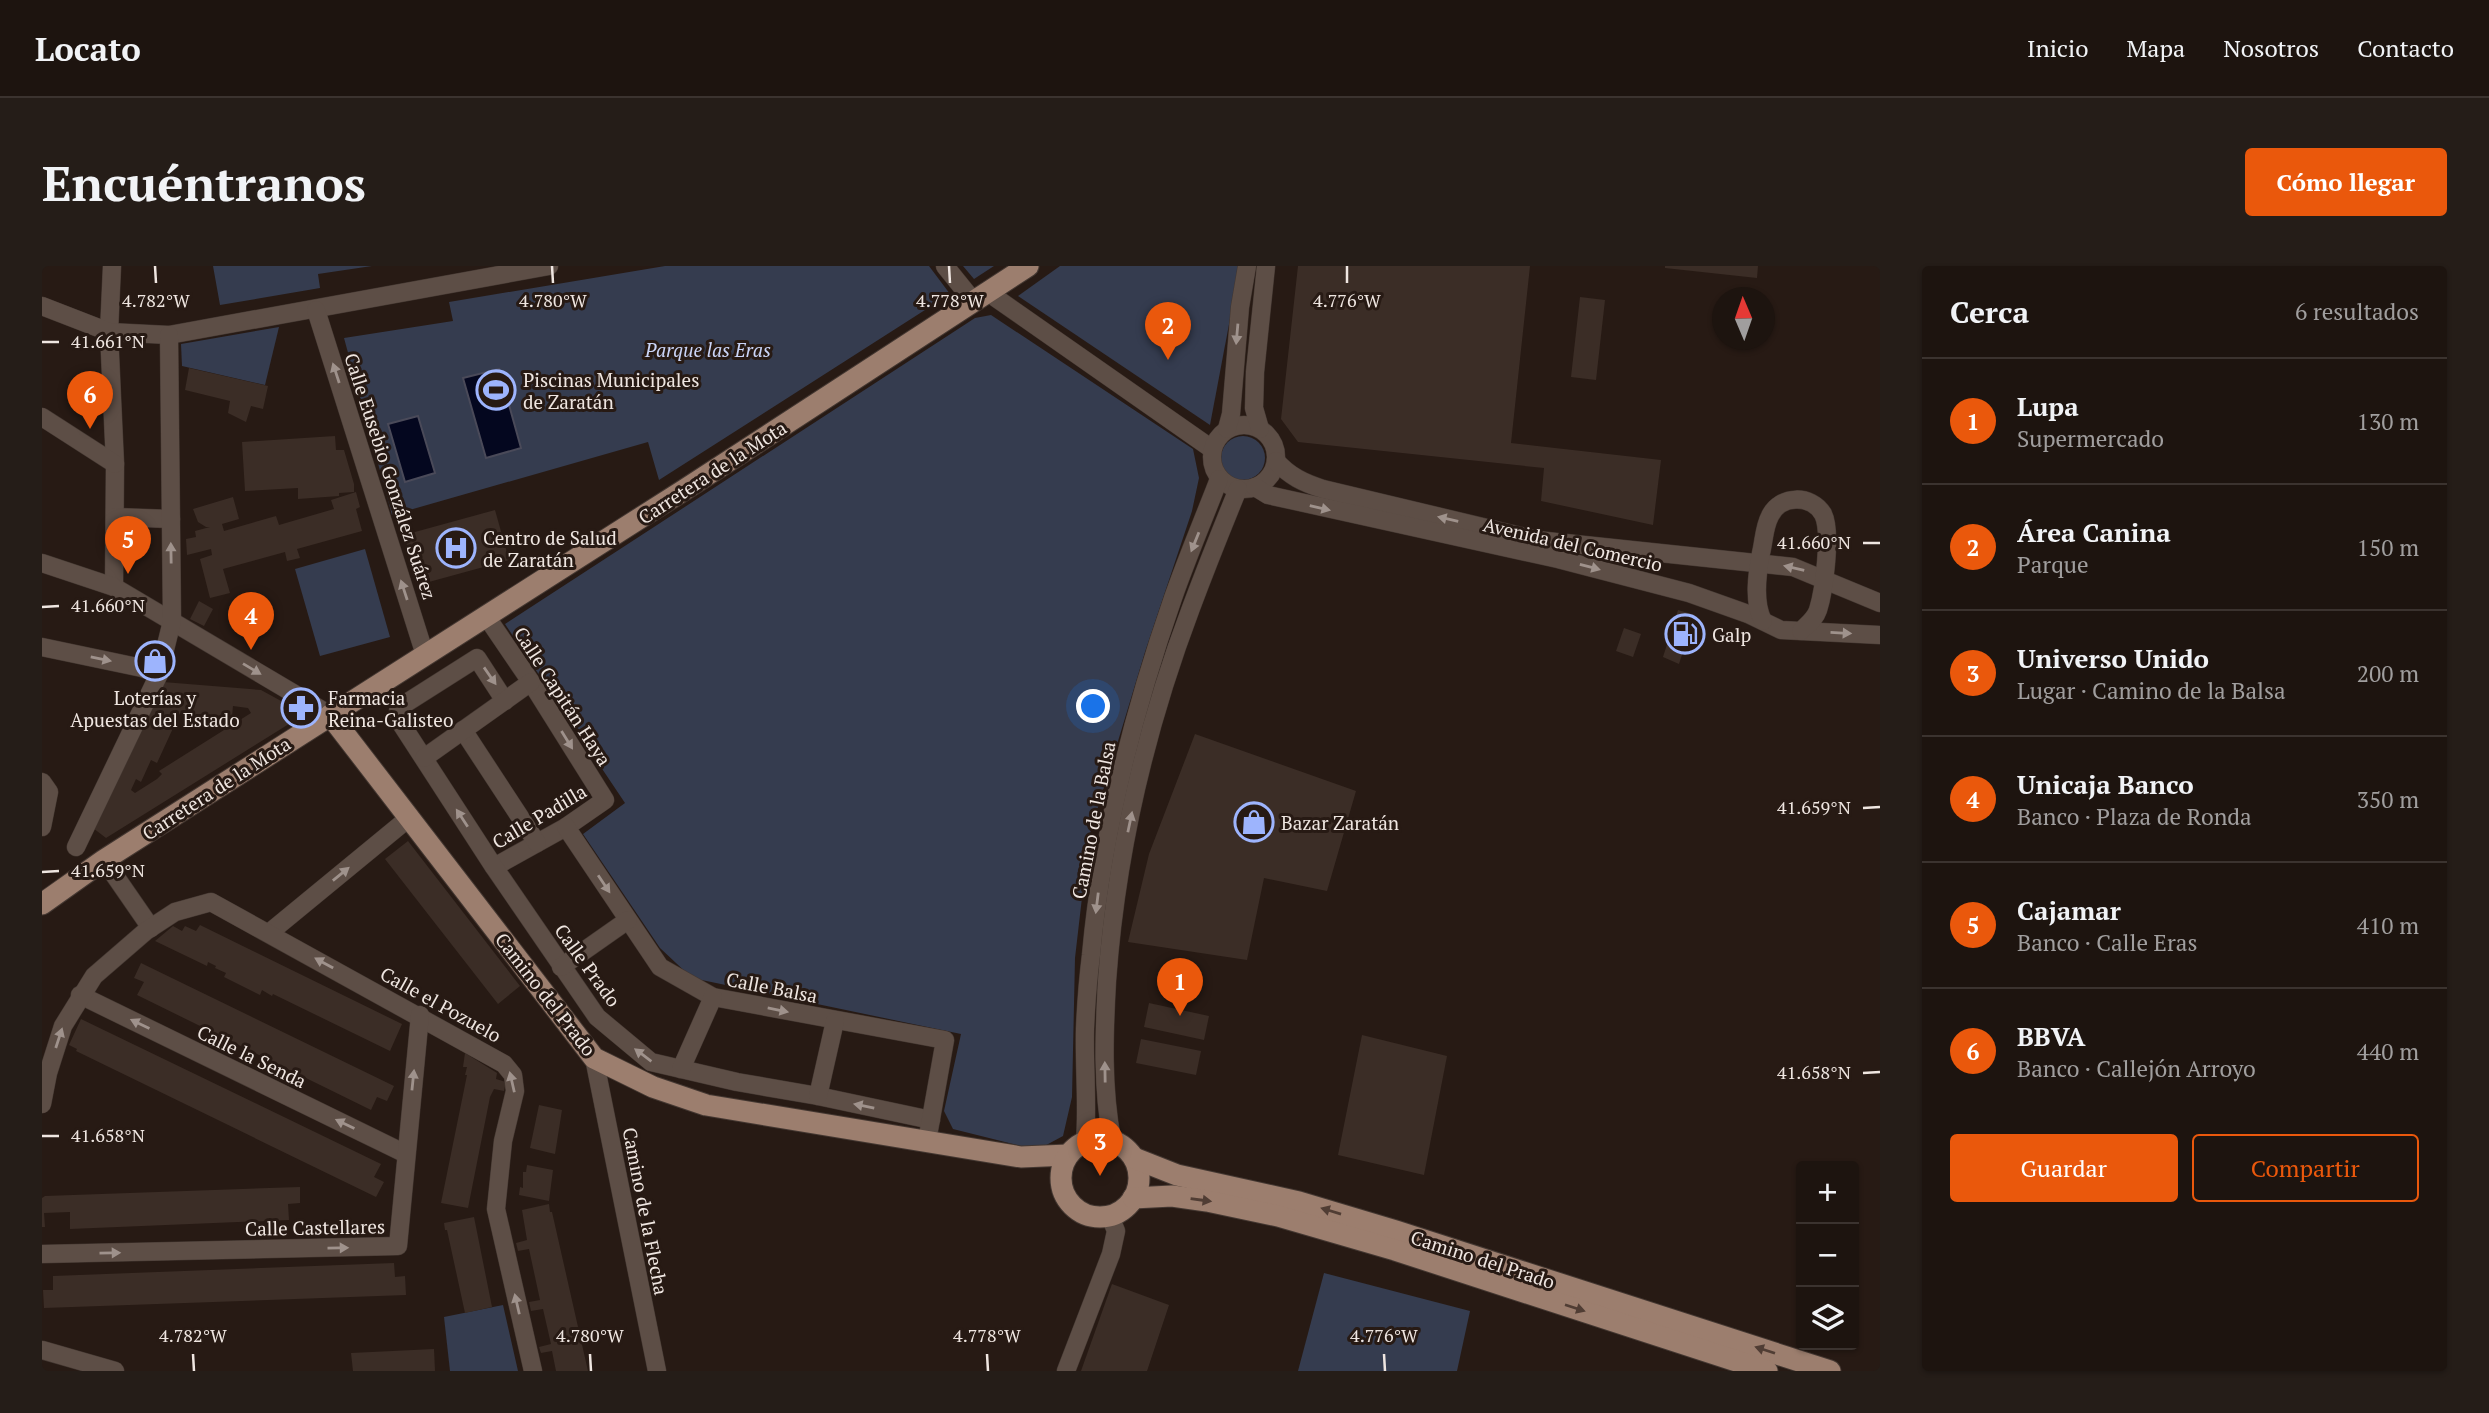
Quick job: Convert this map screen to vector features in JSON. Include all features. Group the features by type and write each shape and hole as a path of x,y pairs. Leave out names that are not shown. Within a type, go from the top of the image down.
{"main road":[{"name":"Carretera de la Mota","path":"42,904 104,860 1028,266"},
{"name":"Camino del Prado","path":"330,715 594,1058 653,1087 706,1105 1021,1157 1068,1154"},
{"path":"1112,1140 1121,1144 1134,1158 1139,1178 1133,1198 1126,1207 1110,1216 1087,1215 1068,1202 1060,1181 1063,1163 1068,1154 1085,1141 1112,1140"},
{"name":"Camino del Prado","path":"1021,1157 1060,1181"},
{"name":"Camino del Prado","path":"1134,1158 1177,1175 1299,1202 1396,1231 1830,1371"},
{"name":"Camino del Prado","path":"1133,1198 1171,1196 1207,1200 1278,1216 1395,1250 1766,1371"}],"street":[{"path":"112,266 109,332 115,464 114,587"},
{"path":"42,306 109,332 169,335 549,266"},
{"path":"945,266 982,297 996,299 1212,449"},
{"path":"1227,429 1231,414 1240,307 1247,266"},
{"path":"1260,429 1243,425 1227,429 1220,434 1212,449 1212,465 1219,479 1228,485 1247,488 1269,477 1276,461 1273,443 1260,429 1254,408 1266,266"},
{"name":"Calle Eusebio González Suárez","path":"316,310 425,655"},
{"path":"76,847 159,674 172,621 169,335"},
{"path":"42,417 115,464"},
{"name":"Avenida del Comercio","path":"1276,461 1285,472 1304,483 1323,489 1537,540 1793,567 1880,603"},
{"name":"Camino de la Balsa","path":"1085,1141 1085,1031 1102,866 1122,769 1145,689 1173,597 1219,479"},
{"name":"Avenida del Comercio","path":"1247,488 1282,499 1558,559 1689,593 1782,629 1880,635"},
{"name":"Camino de la Balsa","path":"1112,1140 1105,1106 1104,1030 1121,867 1139,777 1190,609 1247,488"},
{"path":"1763,621 1758,612 1759,563 1770,515 1778,506 1790,500 1808,501 1822,512 1827,527 1824,580 1818,609 1814,618 1801,631"},
{"path":"115,517 171,519"},
{"path":"42,563 114,587 330,715"},
{"name":"Calle Capitán Haya","path":"486,616 605,800"},
{"path":"42,647 159,674"},
{"name":"Calle Prado","path":"505,701 477,658 402,705 398,711 400,722 494,867 597,1017 651,1062 737,1082 931,1120"},
{"path":"424,758 531,682"},
{"path":"463,730 537,844"},
{"path":"42,782 49,792 42,827"},
{"name":"Calle Padilla","path":"494,867 566,827 605,800"},
{"path":"269,933 410,817"},
{"name":"Calle Balsa","path":"566,827 660,967 713,997 945,1040 927,1143"},
{"path":"42,1104 48,1073 64,1026 80,995 94,976 151,928 104,860"},
{"name":"Calle el Pozuelo","path":"151,928 175,912 211,902 504,1063 513,1075 515,1091 503,1141 496,1209 533,1371"},
{"path":"561,967 628,920"},
{"name":"Calle la Senda","path":"80,995 406,1154"},
{"path":"681,1069 713,997"},
{"name":"Calle Castellares","path":"42,1254 398,1246 420,1015"},
{"path":"818,1096 835,1020"},
{"name":"Camino de la Flecha","path":"594,1058 657,1371"},
{"path":"653,1087 664,1073 681,1069"},
{"path":"681,1069 696,1083 706,1105"},
{"path":"1066,1371 1111,1254 1116,1231 1110,1216"},
{"path":"42,1350 115,1371"}],"green space":[{"path":"213,266 372,266 318,274 320,288 220,305"},
{"name":"Parque las Eras","path":"665,266 929,266 950,294 659,480 648,442 392,515 344,338 453,321 449,302"},
{"path":"963,266 994,266 974,279"},
{"path":"1060,266 1240,266 1210,425 1018,296"},
{"path":"991,315 1193,449 1199,478 1192,511 1145,652 1089,837 1075,958 1072,1097 1063,1136 1037,1150 953,1129 944,1111 961,1034 692,978 660,948 583,834 625,803 505,624 975,318"},
{"path":"279,327 265,385 182,366 181,344"},
{"path":"1243,436 1259,442 1265,458 1259,474 1243,480 1227,474 1221,458 1227,442"},
{"path":"365,549 390,637 320,656 295,569"},
{"path":"1324,1273 1470,1311 1457,1371 1298,1371"},
{"path":"503,1305 518,1371 450,1371 444,1317"}],"shaded area":[{"path":"499,369 521,448 486,458 463,378"},
{"path":"418,416 435,473 405,482 388,424"}],"building":[{"path":"1298,266 1530,266 1511,443 1661,460 1653,525 1541,501 1544,468 1298,442 1281,419"},
{"path":"1665,266 1758,266 1757,278"},
{"path":"1580,297 1605,300 1596,380 1571,377"},
{"path":"189,368 268,386 263,409 251,406 246,422 228,413 230,401 185,390"},
{"path":"335,436 336,450 344,450 354,492 339,493 339,496 298,499 298,488 245,491 242,442"},
{"path":"356,492 360,507 356,509 362,531 297,549 300,558 287,561 285,552 223,569 230,593 210,598 200,559 212,555 211,549 187,555 186,539 196,537 195,531 210,527 198,522 193,509 233,497 239,519 222,524 224,531 276,516 279,525 334,509 331,500"},
{"name":"Centro de Salud de Zaratán","path":"495,510 509,560 418,585 404,535"},
{"path":"199,601 213,609 204,626 190,619"},
{"path":"1678,610 1695,615 1679,664 1663,657"},
{"path":"1624,628 1641,634 1633,657 1616,651"},
{"path":"163,682 261,690 305,714 106,838 93,828","holes":["233,706 248,708 251,713 159,771 162,774 157,779 135,793 131,790 136,779 141,782 151,760 157,763 180,713 186,716 196,714 232,717"]},
{"name":"Bazar Zaratán","path":"1195,734 1356,791 1327,891 1264,878 1247,960 1128,942 1149,854"},
{"path":"408,841 520,986 498,1004 385,859"},
{"path":"200,925 402,1024 390,1051 273,994 272,996 262,990 260,995 224,977 226,973 215,968 216,966 208,962 207,966 155,941 173,926 182,931 185,926 196,931"},
{"path":"141,963 394,1086 387,1101 377,1097 371,1110 137,995 144,982 134,978"},
{"path":"1149,1003 1209,1016 1204,1040 1144,1027"},
{"path":"81,1019 381,1164 374,1177 384,1182 376,1197 76,1051 77,1049 69,1045"},
{"path":"1362,1035 1447,1056 1424,1175 1338,1155"},
{"path":"1141,1039 1201,1051 1196,1075 1136,1063"},
{"path":"465,1053 497,1073 496,1079 506,1082 504,1091 494,1089 490,1097 468,1208 441,1203 467,1075 467,1067 463,1067"},
{"path":"539,1105 562,1110 555,1154 530,1148"},
{"path":"527,1165 553,1170 549,1201 519,1195"},
{"path":"300,1187 300,1203 288,1204 289,1220 70,1229 70,1212 44,1213 45,1227 42,1227 42,1198 45,1196"},
{"path":"549,1204 588,1371 556,1371 552,1351 541,1353 539,1347 551,1344 543,1309 531,1311 529,1302 540,1300 529,1249 518,1251 516,1243 527,1240 522,1210"},
{"path":"474,1217 492,1307 465,1313 444,1223"},
{"path":"394,1263 395,1277 405,1276 406,1295 44,1308 43,1290 53,1290 53,1276"},
{"path":"1112,1284 1169,1305 1147,1371 1081,1371"},
{"path":"434,1349 435,1371 353,1371 351,1353"}],"place":[{"name":"Área Canina","path":"1168,360"},
{"name":"Piscinas Municipales de Zaratán","path":"496,390"},
{"name":"BBVA","path":"90,429"},
{"name":"Centro de Salud de Zaratán","path":"456,548"},
{"name":"Cajamar","path":"128,574"},
{"name":"Galp","path":"1685,634"},
{"name":"Unicaja Banco","path":"251,650"},
{"name":"Loterías y Apuestas del Estado","path":"155,661"},
{"name":"Farmacia Reina-Galisteo","path":"301,708"},
{"name":"Bazar Zaratán","path":"1254,822"},
{"name":"Lupa","path":"1180,1016"},
{"name":"Universo Unido","path":"1100,1176"}]}
